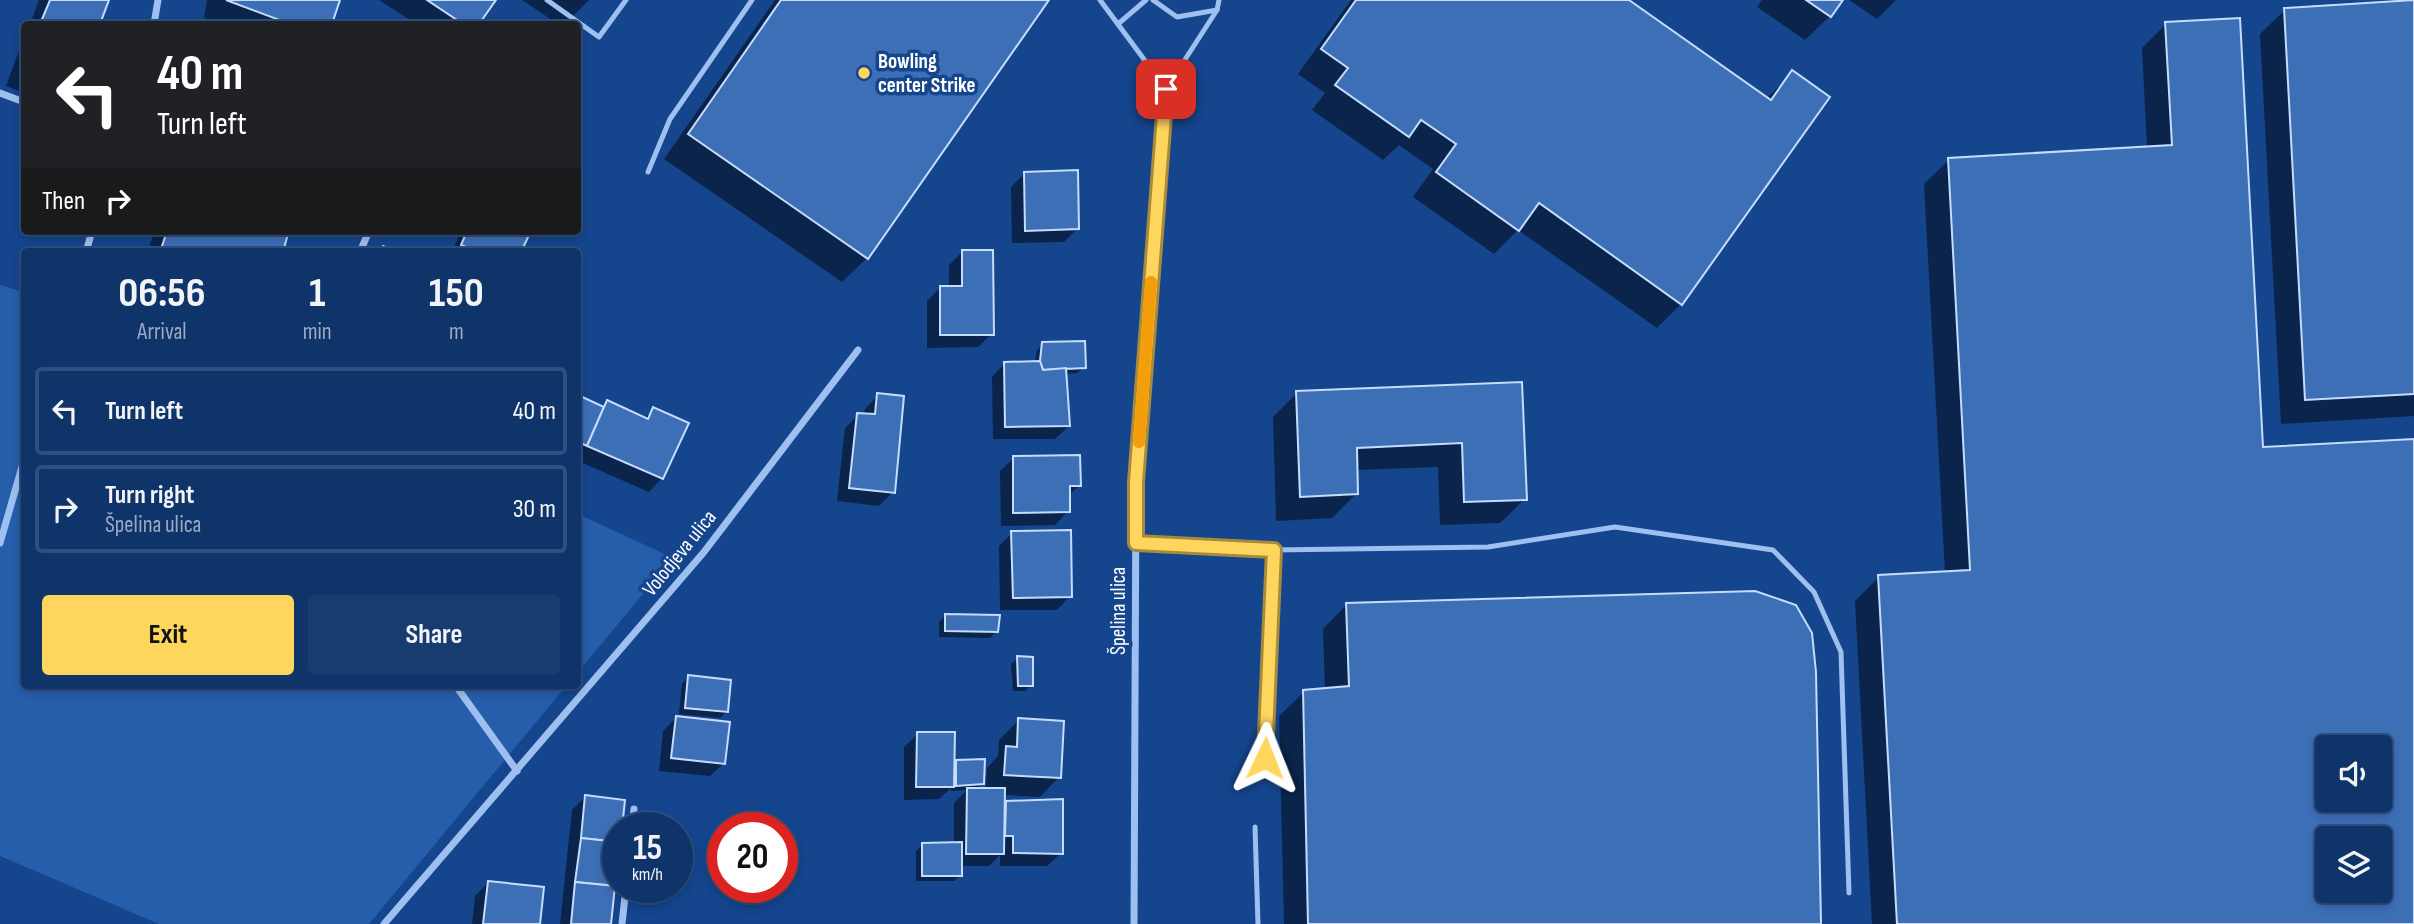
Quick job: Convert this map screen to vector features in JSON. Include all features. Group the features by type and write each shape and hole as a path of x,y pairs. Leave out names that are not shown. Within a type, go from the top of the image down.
{"street":[{"path":"154,21 158,0"},
{"name":"Špelina ulica","path":"1135,924 1136,482 1166,89"},
{"path":"0,93 21,101"},
{"name":"Volodjeva ulica","path":"384,924 704,552 858,350"},
{"path":"0,543 21,470"},
{"path":"458,689 517,771"},
{"path":"634,808 634,812"},
{"path":"622,924 624,903"}],"lane":[{"path":"547,0 577,21"},
{"path":"581,24 599,37 626,0"},
{"path":"648,172 670,119 752,0"},
{"path":"1100,0 1166,89 1217,10 1219,0"},
{"path":"1118,24 1146,0"},
{"path":"1153,0 1177,17 1217,10"},
{"path":"1136,543 1274,550 1488,547 1615,527 1773,550 1814,592 1840,652 1849,893"},
{"path":"1265,758 1274,550"},
{"path":"1255,827 1258,924"}],"shaded area":[{"path":"0,285 21,291 21,689 564,689 369,924 159,924 0,856"},
{"path":"581,515 673,558 581,668"}],"building":[{"path":"50,0 109,0 101,21 41,21"},
{"path":"226,0 340,0 333,21 282,21"},
{"path":"427,0 496,0 481,21 458,21"},
{"name":"Bowling center Strike","path":"781,0 1049,0 868,259 688,134"},
{"path":"1356,0 1629,0 1771,100 1792,70 1830,97 1682,305 1539,203 1519,231 1436,172 1456,144 1421,120 1409,137 1335,85 1348,68 1321,49"},
{"path":"1806,0 1843,0 1831,17"},
{"path":"2414,0 2414,394 2305,400 2284,8"},
{"path":"2240,18 2263,447 2414,439 2414,924 1897,924 1878,575 1970,570 1948,158 2172,145 2165,22"},
{"path":"1078,170 1079,229 1025,231 1024,172"},
{"path":"166,235 288,235 284,248 161,248"},
{"path":"465,235 529,235 523,248 468,248 461,245"},
{"path":"962,250 993,250 994,335 940,335 940,286 962,286"},
{"path":"1085,341 1086,368 1043,370 1040,361 1042,342"},
{"path":"1040,361 1043,370 1066,368 1070,426 1005,427 1004,362"},
{"path":"1522,382 1527,500 1464,502 1462,443 1357,448 1358,494 1300,497 1296,391"},
{"path":"877,393 904,396 895,493 849,488 857,413 875,414"},
{"path":"581,396 604,407 587,446 581,443"},
{"path":"607,400 648,419 653,407 689,423 663,479 587,446"},
{"path":"1080,455 1081,486 1070,486 1070,512 1013,513 1013,456"},
{"path":"1071,530 1072,597 1013,598 1011,531"},
{"path":"1755,591 1796,605 1812,633 1816,672 1821,924 1308,924 1303,690 1349,686 1346,603"},
{"path":"945,614 1000,615 998,632 945,631"},
{"path":"1017,656 1033,657 1033,686 1018,686"},
{"path":"688,675 731,680 728,712 685,708"},
{"path":"676,716 730,722 725,764 671,758"},
{"path":"1018,718 1064,721 1061,778 1004,775 1006,746 1017,747"},
{"path":"917,732 955,732 954,787 916,787"},
{"path":"985,759 984,784 956,786 956,760"},
{"path":"967,788 1005,788 1004,854 966,854"},
{"path":"585,795 625,800 624,812 602,812 602,840 581,838"},
{"path":"1063,799 1063,854 1013,853 1013,836 1005,836 1006,801"},
{"path":"581,838 602,840 602,885 575,882"},
{"path":"962,842 962,876 922,876 922,843"},
{"path":"488,881 544,887 540,924 483,924"},
{"path":"575,882 602,885 602,903 613,903 611,924 571,924"}],"slow traffic":[{"path":"1139,442 1151,282"}],"place":[{"name":"Bowling center Strike","path":"864,73"}],"route":[{"path":"1166,89 1136,482 1136,543 1274,550 1265,758"}]}
